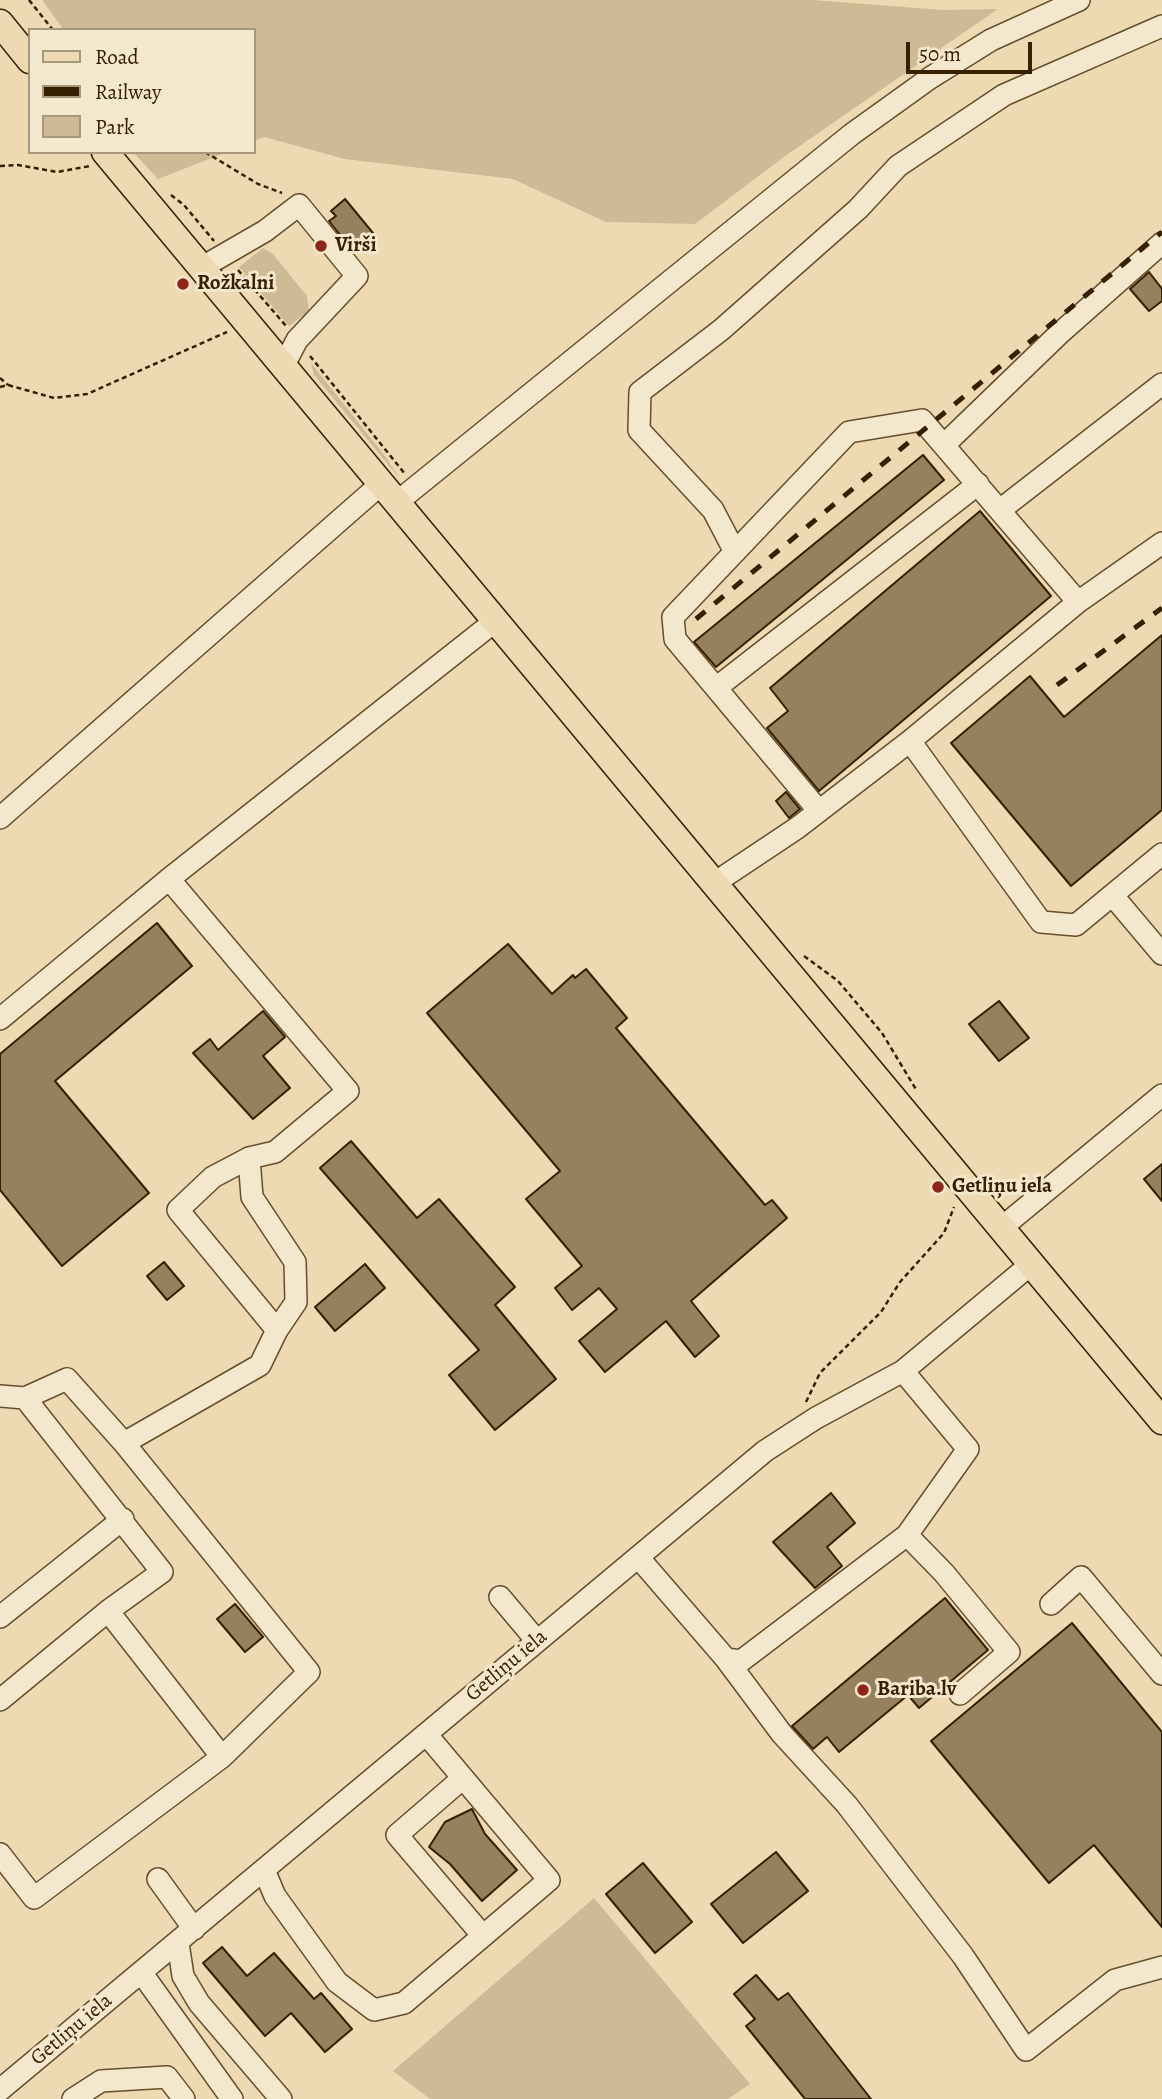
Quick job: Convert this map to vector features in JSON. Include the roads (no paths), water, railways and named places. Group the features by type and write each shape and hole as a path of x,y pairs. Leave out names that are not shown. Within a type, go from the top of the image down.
{"main road":[{"path":"0,23 28,58"},
{"path":"108,157 283,368 397,491 494,622 1162,1422"}],"street":[{"path":"0,818 397,491 863,126 930,78 991,40 1079,0"},
{"path":"735,552 713,510 639,430 640,392 721,330 858,209 898,166 1004,95 1162,26"},
{"path":"201,268 265,231 299,205 357,276 298,340 283,368"},
{"path":"944,445 1080,315 1162,243"},
{"path":"1000,510 1162,384"},
{"path":"819,811 675,639 673,617 849,432 922,420 1079,602"},
{"path":"716,688 978,484"},
{"path":"713,884 819,811 911,741 1079,602 1162,543"},
{"path":"0,1019 169,879 494,622"},
{"path":"911,741 1041,922 1076,925 1162,854"},
{"path":"169,879 348,1091 275,1152 249,1158 213,1177 178,1210 277,1330"},
{"path":"1113,896 1162,954"},
{"path":"1000,1229 1162,1095"},
{"path":"124,1443 260,1364 277,1330 296,1302 295,1262 252,1197 249,1158"},
{"name":"Getliņu iela","path":"0,2090 765,1451 816,1418 903,1371 1030,1265"},
{"path":"726,1659 741,1661 907,1535 968,1449 903,1371"},
{"path":"0,1396 25,1398 67,1379 124,1443 309,1672 222,1757 34,1898 0,1854"},
{"path":"0,1700 108,1611 162,1572 123,1519 25,1398"},
{"path":"0,1618 123,1519"},
{"path":"907,1535 944,1573 1009,1652 960,1694"},
{"path":"638,1557 726,1659 782,1734 847,1805 963,1956 1026,2050 1115,1980 1162,1967"},
{"path":"1051,1604 1081,1577 1162,1674"},
{"path":"500,1597 537,1641"},
{"path":"108,1611 222,1757"},
{"path":"264,1870 275,1896 338,1982 374,2010 404,2003 548,1880 426,1734"},
{"path":"463,1778 397,1835 483,1936"},
{"path":"158,1879 186,1936 183,1976 199,2003 281,2099"},
{"path":"141,1972 232,2099"},
{"path":"74,2099 101,2081 167,2077 184,2099"}],"railway":[{"path":"696,619 1162,232"},
{"path":"1057,685 1162,608"}],"place":[{"name":"Virši","path":"321,246"},
{"name":"Rožkalni","path":"183,284"},
{"name":"Getliņu iela","path":"938,1187"},
{"name":"Bariba.lv","path":"863,1690"}]}
